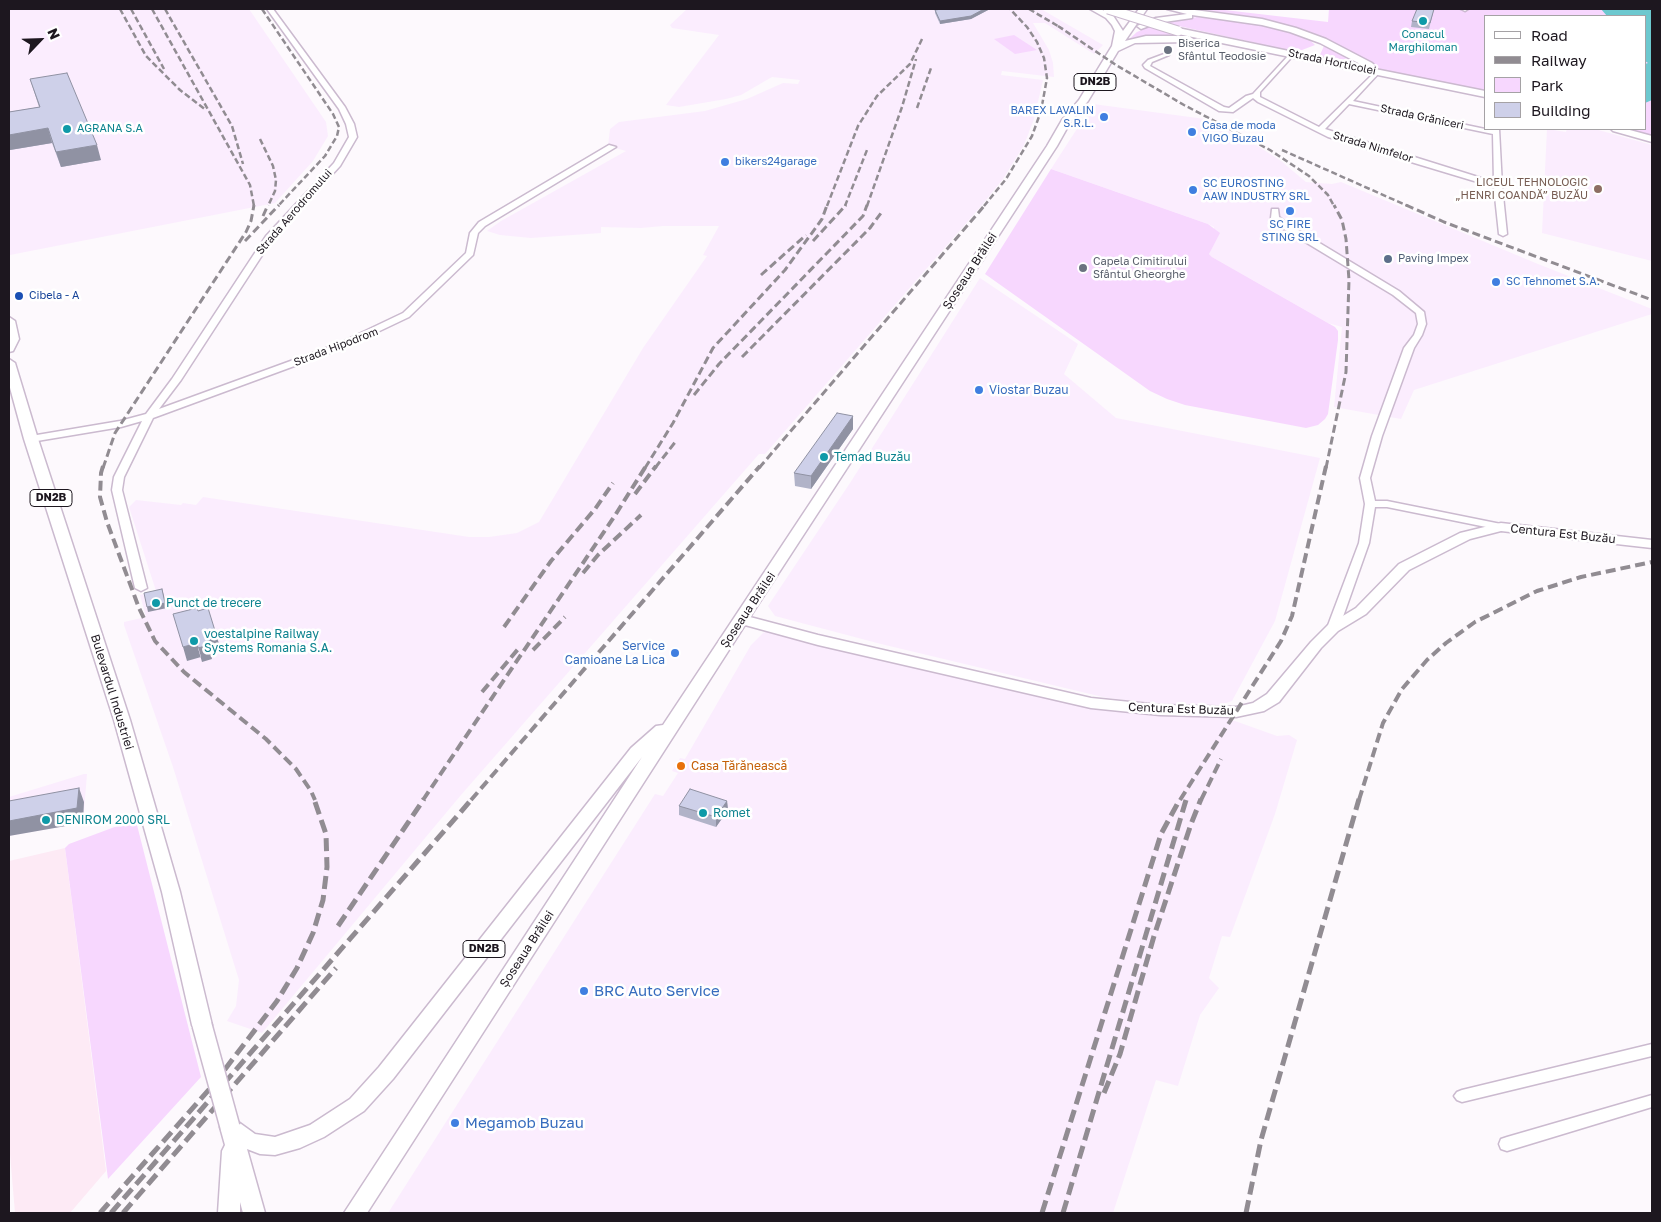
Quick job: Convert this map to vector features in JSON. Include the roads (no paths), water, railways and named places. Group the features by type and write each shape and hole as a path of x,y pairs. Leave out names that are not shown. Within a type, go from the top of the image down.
{"main road":[{"path":"1094,9 1109,16 1118,27 1119,37 1117,46 1140,40 1179,38 1286,55 1316,48"},
{"name":"Strada Horticolei","path":"1108,9 1178,31 1286,55 1361,64 1382,73 1484,94"},
{"name":"Șoseaua Brăilei","path":"355,1213 672,724 742,620 1072,113 1083,101 1117,46 1143,9"},
{"path":"1171,9 1278,25 1308,35 1361,64"},
{"path":"1128,31 1156,21 1206,14"},
{"path":"1308,35 1318,44 1315,55 1316,59"},
{"path":"1620,130 1652,139"},
{"path":"9,321 13,339 9,348"},
{"name":"Bulevardul Industriei","path":"9,363 31,440 122,720 171,892 202,1025 231,1132"},
{"name":"Centura Est Buzău","path":"742,620 818,640 1091,703 1152,710 1223,712 1258,707 1273,698 1316,645 1333,628 1361,611 1404,567 1465,536 1501,527 1652,544"},
{"name":"DN2B","path":"231,1132 260,1145 275,1146 300,1139 325,1127 345,1114 368,1093 638,752 659,732 672,724"},
{"name":"DN2B","path":"229,1213 231,1132"},
{"name":"DN2B","path":"231,1132 254,1213"}],"street":[{"name":"Strada Aerodromului","path":"141,588 118,497 119,477 149,416 176,380 266,242 337,164 353,137 350,124 342,109 270,9"},
{"path":"1166,55 1150,61 1146,65 1147,67 1222,109 1230,110 1248,97 1256,95 1286,55"},
{"path":"1320,130 1348,102 1382,73"},
{"name":"Strada Nimfelor","path":"1256,95 1260,101 1320,130 1498,186"},
{"name":"Strada Grăniceri","path":"1348,102 1484,129"},
{"path":"1496,131 1498,186 1503,234"},
{"name":"Strada Hipodrom","path":"31,440 120,424 149,416 343,345 386,326 406,315 463,261 470,252 474,233 482,224 612,147"},
{"path":"1275,211 1275,218 1285,226 1396,293 1420,312 1422,324 1418,335 1409,348 1377,436 1365,478 1370,504 1364,543 1333,628"},
{"path":"1370,504 1387,504 1501,527"},
{"path":"1462,1096 1652,1050"},
{"path":"1507,1144 1652,1101"}],"water":[{"path":"1601,9 1652,10 1652,100 1646,103 1646,64 1648,63 1646,62 1646,15 1606,15"}],"railway":[{"path":"120,9 146,56 180,90 206,110"},
{"path":"131,9 164,69"},
{"path":"152,9 250,185 254,206"},
{"path":"165,9 232,126 243,164"},
{"path":"262,9 333,114 339,127 337,136 325,156 278,206"},
{"path":"984,206 1006,179 1032,136 1041,111 1047,78 1044,58 1037,42 1027,27 1010,9"},
{"path":"1029,9 1059,26"},
{"path":"1059,26 1063,29"},
{"path":"1059,26 1116,65 1184,105 1270,150 1309,176 1328,195 1334,206"},
{"path":"827,206 858,126 877,96 910,64 923,37"},
{"path":"867,206 902,107 916,59"},
{"path":"917,108 931,68"},
{"path":"260,139 273,166 276,180 275,191 268,206"},
{"path":"845,206 867,150"},
{"path":"1282,150 1408,206"},
{"path":"263,216 268,205"},
{"path":"245,241 279,205"},
{"path":"645,468 673,423 713,348 785,270 822,219 827,205"},
{"path":"813,241 846,205"},
{"path":"694,395 719,364 863,216 867,205"},
{"path":"759,468 985,205"},
{"path":"1326,468 1346,372 1349,280 1346,239 1342,220 1334,205"},
{"path":"1406,205 1444,222 1652,300"},
{"path":"103,468 115,433 246,232 251,221 254,206"},
{"path":"742,357 870,228 881,213"},
{"path":"761,275 806,235"},
{"path":"655,468 676,441"},
{"path":"103,466 100,497 107,522 139,608 155,641 184,672 266,739 296,769 315,800"},
{"path":"423,800 614,517 646,466"},
{"path":"635,494 656,466"},
{"path":"471,800 760,466"},
{"path":"1180,800 1281,641 1292,616 1326,466"},
{"path":"504,627 551,561 595,509 613,483"},
{"path":"583,573 598,555 641,515"},
{"path":"1359,800 1383,723 1402,689 1427,660 1446,643 1475,622 1537,591 1581,577 1652,562"},
{"path":"533,650 565,617"},
{"path":"482,692 519,648"},
{"path":"1201,800 1221,759"},
{"path":"100,1213 213,1085 277,1001 297,968 313,933 323,900 327,867 326,834 314,799"},
{"path":"338,926 424,799"},
{"path":"111,1213 472,799"},
{"path":"1042,1213 1161,834 1180,799"},
{"path":"1104,1093 1120,1054 1154,936 1201,799"},
{"path":"1246,1213 1261,1140 1359,799"},
{"path":"1063,1213 1186,800"},
{"path":"123,1213 336,968"}],"place":[{"name":"Conacul Marghiloman","path":"1423,21"},
{"name":"Biserica Sfântul Teodosie","path":"1168,50"},
{"name":"BAREX LAVALIN S.R.L.","path":"1104,117"},
{"name":"AGRANA S.A","path":"67,129"},
{"name":"Casa de moda VIGO Buzau","path":"1192,132"},
{"name":"bikers24garage","path":"725,162"},
{"name":"LICEUL TEHNOLOGIC „HENRI COANDĂ” BUZĂU","path":"1598,189"},
{"name":"SC EUROSTING AAW INDUSTRY SRL","path":"1193,190"},
{"name":"SC FIRE STING SRL","path":"1290,211"},
{"name":"Paving Impex","path":"1388,259"},
{"name":"Capela Cimitirului Sfântul Gheorghe","path":"1083,268"},
{"name":"SC Tehnomet S.A.","path":"1496,282"},
{"name":"Cibela - A","path":"19,296"},
{"name":"Viostar Buzau","path":"979,390"},
{"name":"Temad Buzău","path":"824,457"},
{"name":"Punct de trecere","path":"156,603"},
{"name":"voestalpine Railway Systems Romania S.A.","path":"194,641"},
{"name":"Service Camioane La Lica","path":"675,653"},
{"name":"Casa Tărănească","path":"681,766"},
{"name":"Romet","path":"703,813"},
{"name":"DENIROM 2000 SRL","path":"46,820"},
{"name":"BRC Auto Service","path":"584,991"},
{"name":"Megamob Buzau","path":"455,1123"}]}
